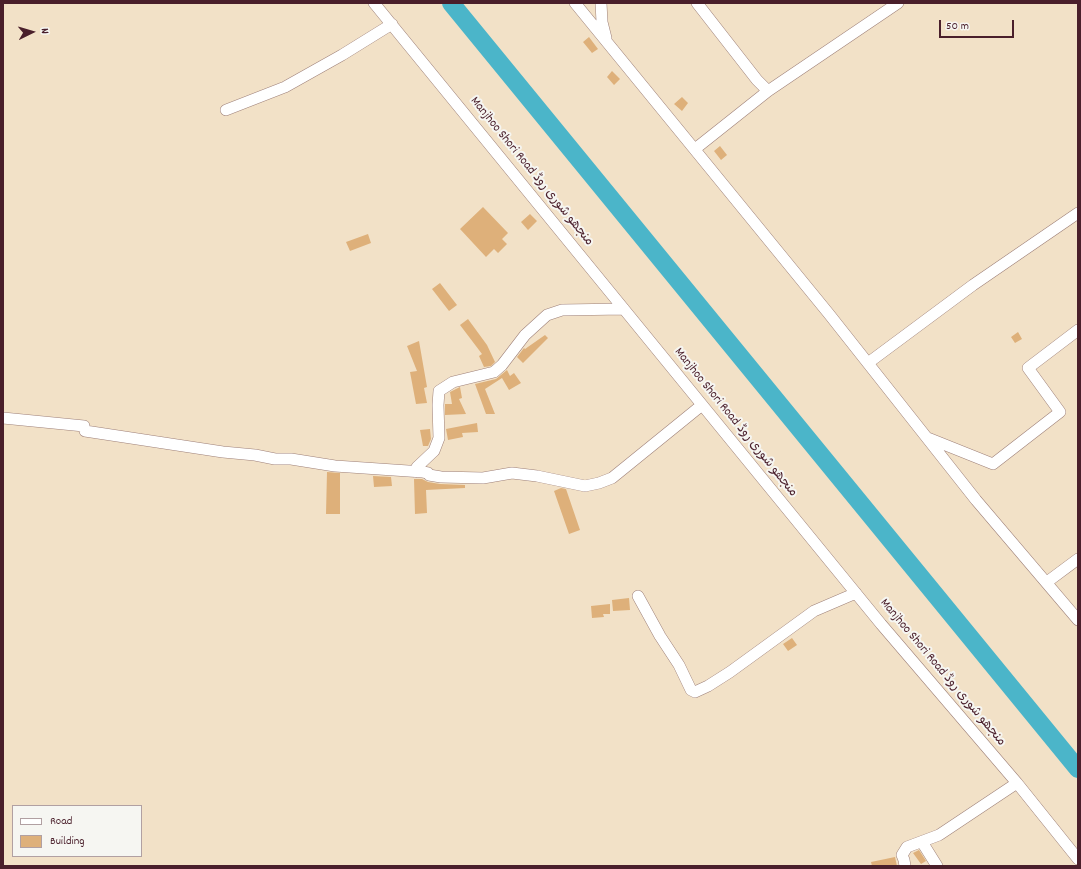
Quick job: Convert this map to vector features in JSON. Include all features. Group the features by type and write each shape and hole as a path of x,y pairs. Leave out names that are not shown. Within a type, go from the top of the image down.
{"street":[{"name":"Manjhoo Shori Road منجھو شوری روڈ","path":"374,3 856,593 1017,783 1078,859"},
{"path":"574,3 608,42 695,149 928,438 976,500 1078,620"},
{"path":"601,3 602,22 608,42"},
{"path":"697,3 757,80 768,91"},
{"path":"695,149 768,91 898,3"},
{"path":"226,110 285,87 392,24"},
{"path":"868,364 973,285 1078,212"},
{"path":"415,472 417,467 434,451 439,438 439,391 453,382 494,372 502,365 525,335 547,315 562,310 624,309"},
{"path":"928,438 993,464 1060,412 1028,368 1078,330"},
{"path":"3,418 84,426 84,431 275,459 291,459 335,466 425,472 430,475 441,477 473,479 512,473 537,476 585,486 599,484 612,478 702,405"},
{"path":"1047,582 1078,559"},
{"path":"638,596 660,636 679,664 691,690 695,692 708,686 730,672 814,611 856,593"},
{"path":"905,866 902,856 907,848 939,835 1017,783"},
{"path":"922,842 937,866"}],"building":[{"path":"589,37 598,49 592,53 583,42"},
{"path":"612,71 620,79 614,85 607,77"},
{"path":"682,97 688,103 682,111 674,104"},
{"path":"720,146 727,155 721,160 714,151"},
{"path":"483,207 508,233 502,239 507,244 498,253 494,249 486,257 460,229"},
{"path":"530,214 537,221 528,230 521,222"},
{"path":"368,234 371,243 350,251 346,242"},
{"path":"440,283 457,305 449,311 432,289"},
{"path":"468,319 487,345 495,362 491,366 484,367 479,356 482,354 460,325"},
{"path":"1018,332 1022,339 1015,343 1011,337"},
{"path":"545,335 548,338 523,363 517,357 524,348 525,349"},
{"path":"419,341 427,387 424,388 427,403 416,404 410,372 417,371 407,346"},
{"path":"507,370 510,376 514,373 521,383 509,390 502,378 485,389 495,414 486,414 475,384 496,379"},
{"path":"460,387 462,398 459,399 466,414 445,415 445,404 452,404 450,392"},
{"path":"477,423 478,432 462,433 463,437 448,440 446,429"},
{"path":"430,429 431,439 428,446 423,446 420,430"},
{"path":"327,472 340,473 340,514 326,514"},
{"path":"373,476 391,477 392,486 374,487"},
{"path":"414,479 422,479 428,482 440,484 465,485 465,488 426,490 427,513 415,514"},
{"path":"561,488 566,489 580,530 569,534 554,491"},
{"path":"629,598 630,610 613,611 612,600"},
{"path":"610,604 610,614 603,614 604,617 592,618 591,606"},
{"path":"792,638 797,645 788,651 783,644"},
{"path":"919,850 926,861 921,864 913,853"},
{"path":"895,857 897,866 872,866 871,862"}],"waterway":[{"path":"451,3 1078,769"}]}
